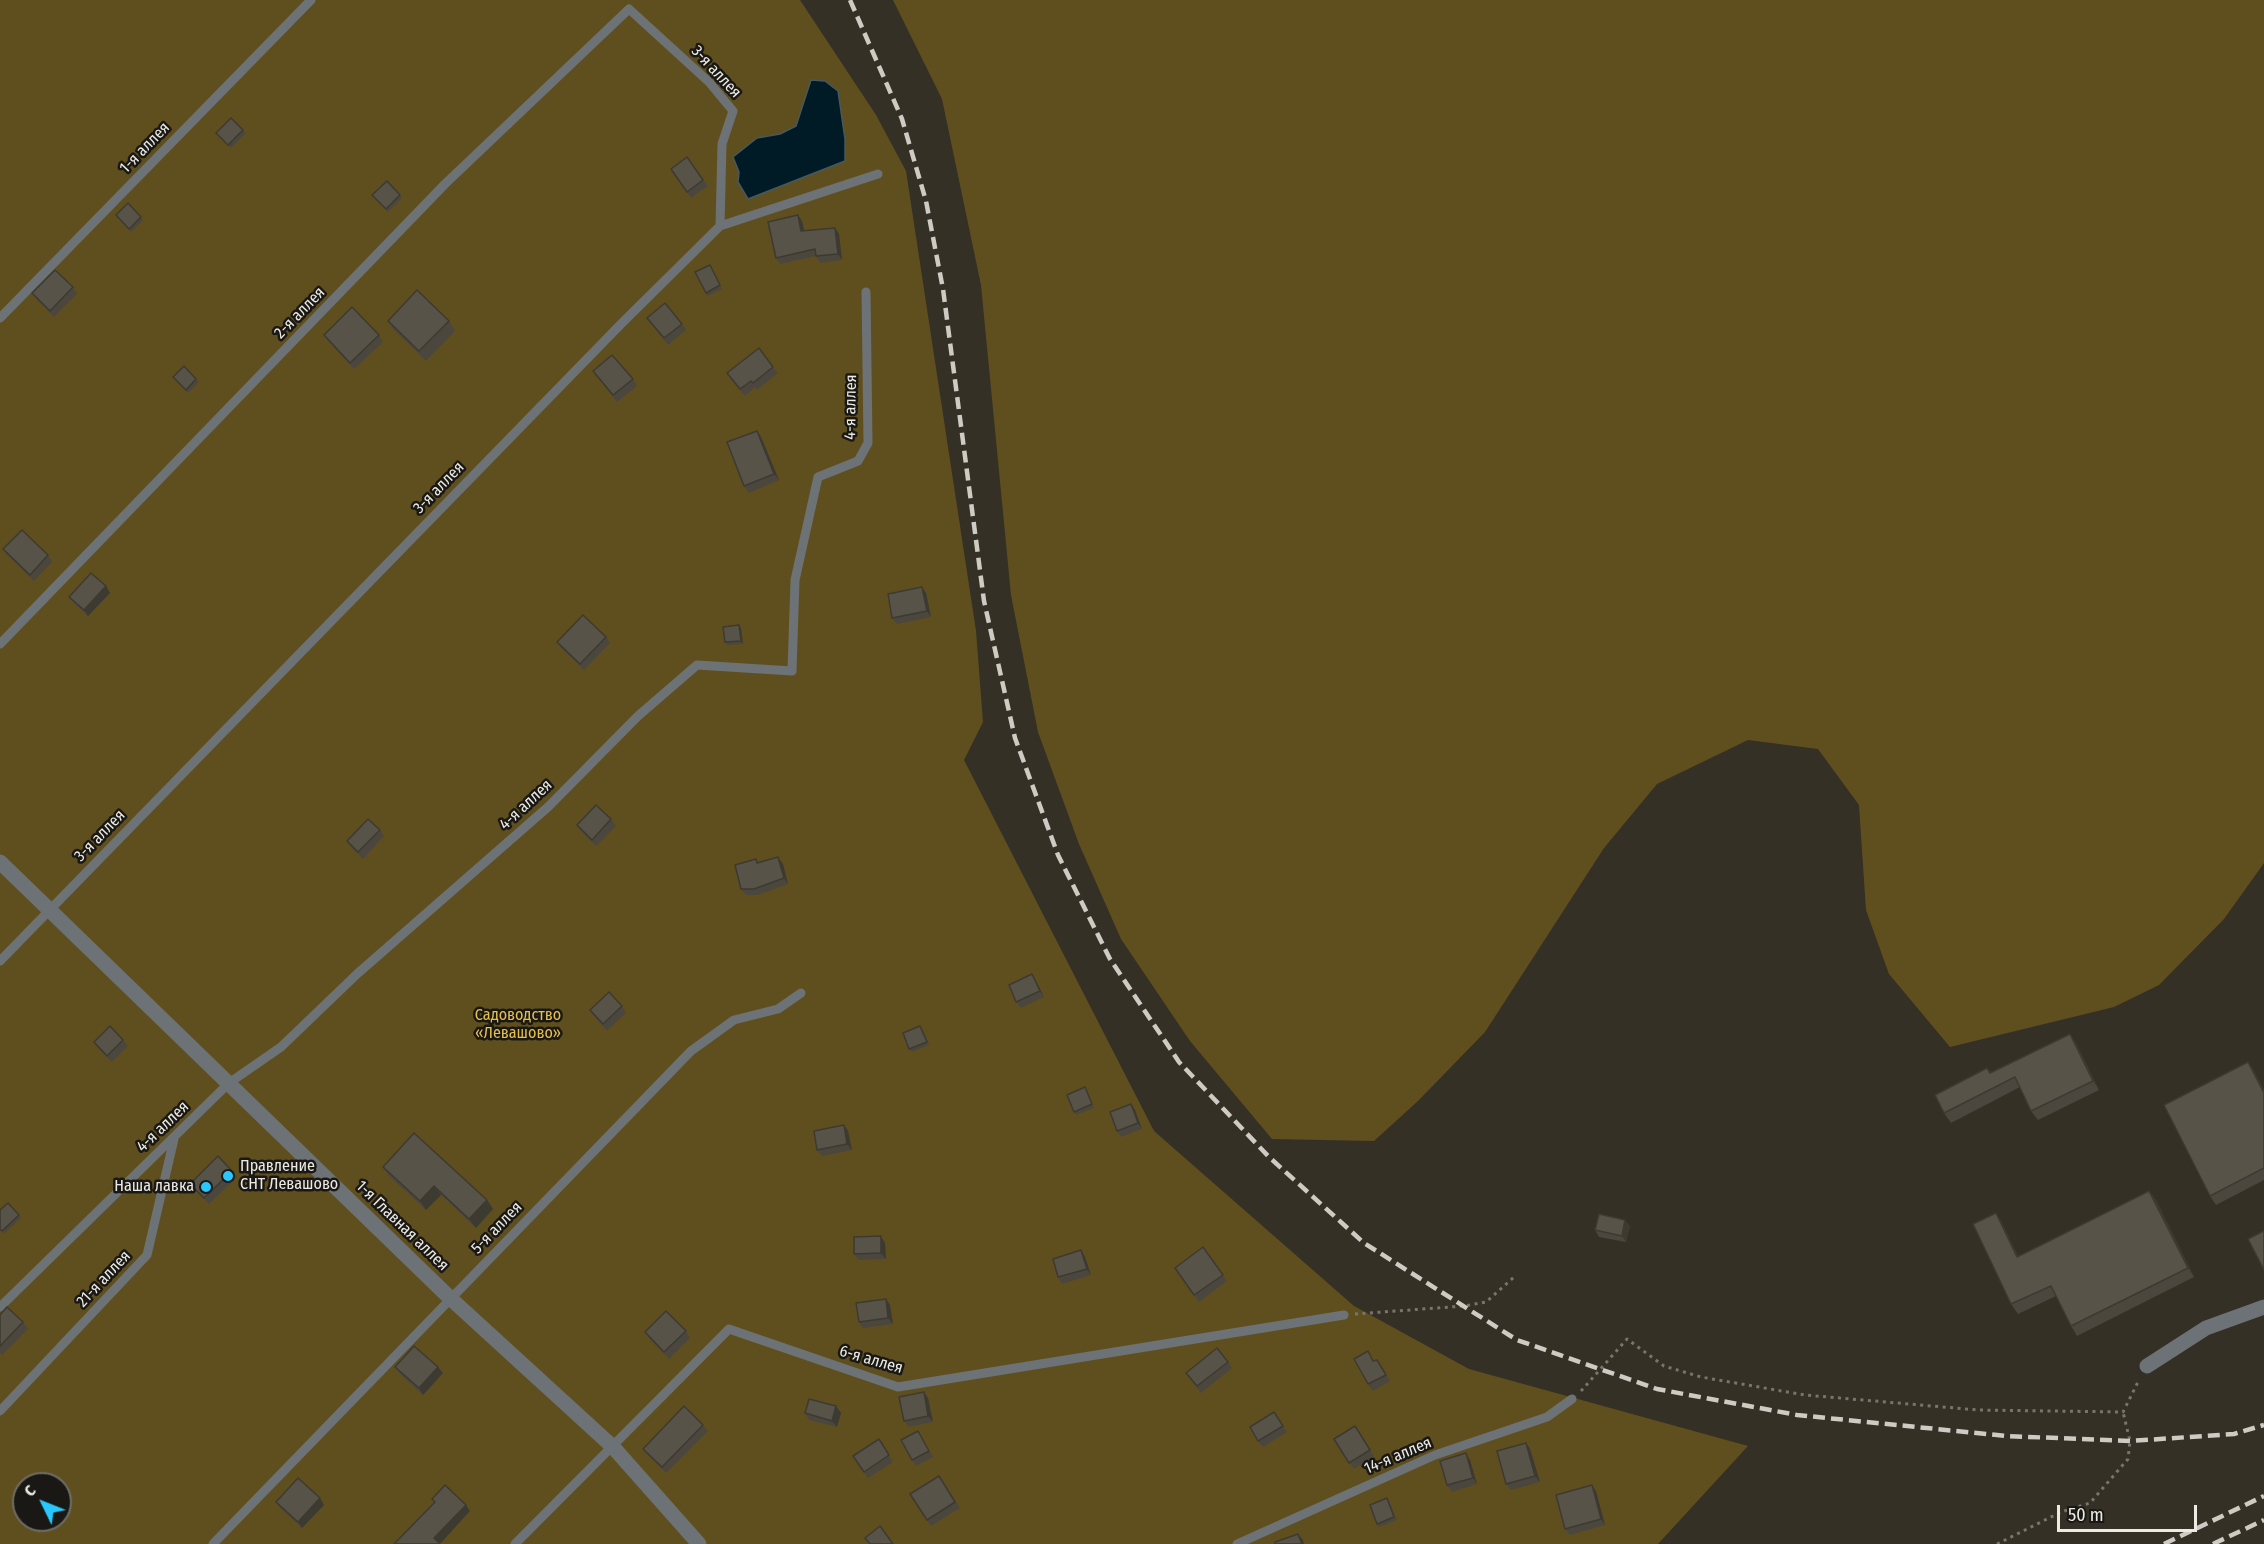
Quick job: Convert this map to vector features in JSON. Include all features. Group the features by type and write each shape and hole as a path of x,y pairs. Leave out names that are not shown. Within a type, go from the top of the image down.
{"street":[{"name":"1-я Главная аллея","path":"0,862 450,1298 613,1447 699,1544"},
{"path":"2148,1366 2206,1328 2264,1307"}],"lane":[{"name":"1-я аллея","path":"0,318 311,0"},
{"name":"3-я аллея","path":"0,961 621,324 720,226 722,144 733,111 709,82 629,9"},
{"name":"2-я аллея","path":"0,644 445,184 629,9"},
{"path":"720,226 878,174"},
{"name":"4-я аллея","path":"0,1307 229,1083 281,1047 357,974 548,807 638,716 697,665 792,671 795,580 818,477 858,461 868,443 866,292"},
{"name":"5-я аллея","path":"213,1544 691,1051 734,1020 778,1009 801,993"},
{"name":"21-я аллея","path":"0,1411 147,1255 174,1138"},
{"name":"6-я аллея","path":"516,1544 729,1329 898,1387 1344,1315"},
{"name":"14-я аллея","path":"1237,1544 1435,1455 1547,1417 1572,1399"}],"path":[{"path":"1344,1315 1464,1306 1486,1302 1514,1277"},
{"path":"1572,1399 1592,1381 1626,1339 1664,1366 1701,1377 1805,1395 1978,1410 2123,1412"},
{"path":"1997,1544 2061,1512 2090,1503 2128,1459 2130,1441 2123,1412 2129,1396 2148,1366"}],"green space":[{"name":"Садоводство «Левашово»","path":"0,0 800,0 876,115 906,171 976,631 983,722 964,760 1154,1131 1354,1306 1469,1369 1748,1446 1658,1544 0,1544"},
{"path":"893,0 2264,0 2264,863 2224,919 2159,985 2114,1007 1950,1047 1889,974 1866,910 1859,805 1818,749 1748,740 1657,784 1604,848 1485,1032 1418,1101 1374,1141 1272,1139 1190,1041 1121,939 1079,844 1038,732 1011,595 981,285 942,99"}],"water":[{"path":"811,80 825,81 838,91 845,139 845,161 748,199 738,182 739,172 733,157 757,138 780,134 796,126"}],"building":[{"path":"231,118 243,130 228,145 216,133"},
{"path":"687,157 703,180 687,192 671,169"},
{"path":"387,181 400,195 386,209 372,195"},
{"path":"128,203 141,217 129,229 116,215"},
{"path":"798,215 801,231 835,228 838,254 816,256 815,249 776,258 768,222"},
{"path":"710,265 720,285 706,293 695,272"},
{"path":"55,270 73,287 50,311 32,293"},
{"path":"417,290 449,321 419,351 388,321"},
{"path":"665,303 682,324 664,338 647,318"},
{"path":"352,307 379,335 350,363 324,335"},
{"path":"759,348 773,367 753,383 751,381 740,389 727,373"},
{"path":"612,355 633,379 613,395 593,371"},
{"path":"184,366 196,379 186,390 173,377"},
{"path":"757,431 774,474 744,486 727,442"},
{"path":"22,530 48,555 30,575 3,549"},
{"path":"91,573 106,586 84,610 69,597"},
{"path":"922,587 927,611 892,618 888,594"},
{"path":"583,615 606,637 580,664 557,642"},
{"path":"739,625 741,641 725,642 723,627"},
{"path":"596,805 611,819 592,840 577,825"},
{"path":"368,819 380,830 358,852 347,841"},
{"path":"778,857 784,878 754,889 741,889 735,865 756,859 757,863"},
{"path":"1032,974 1040,991 1016,1002 1009,985"},
{"path":"609,992 622,1006 603,1024 590,1010"},
{"path":"110,1026 123,1040 107,1056 94,1042"},
{"path":"920,1026 927,1042 909,1049 903,1033"},
{"path":"2070,1034 2093,1081 2031,1111 2015,1077 1944,1113 1935,1095 1987,1068 1990,1073"},
{"path":"2248,1062 2264,1093 2264,1168 2210,1196 2164,1105"},
{"path":"1085,1087 1092,1104 1074,1112 1067,1095"},
{"path":"1131,1104 1138,1123 1117,1131 1110,1112"},
{"path":"844,1125 847,1144 817,1150 814,1131"},
{"path":"414,1133 487,1200 469,1219 434,1186 420,1201 383,1167"},
{"path":"218,1156 232,1171 204,1198 190,1184"},
{"path":"2149,1191 2188,1268 2071,1326 2051,1286 2011,1304 1973,1224 1996,1213 2017,1257"},
{"path":"8,1203 19,1215 2,1231 0,1229 0,1210"},
{"path":"1599,1214 1625,1220 1622,1236 1595,1230"},
{"path":"2264,1231 2264,1270 2248,1239"},
{"path":"881,1236 881,1253 854,1254 854,1237"},
{"path":"1203,1247 1223,1275 1194,1295 1175,1268"},
{"path":"1081,1250 1087,1269 1058,1277 1053,1259"},
{"path":"886,1299 888,1318 859,1322 856,1303"},
{"path":"7,1307 23,1322 0,1346 0,1315"},
{"path":"666,1311 686,1331 664,1352 645,1332"},
{"path":"414,1346 438,1367 419,1388 395,1367"},
{"path":"1217,1348 1228,1362 1197,1386 1186,1373"},
{"path":"1368,1351 1373,1361 1377,1360 1386,1375 1368,1384 1354,1359"},
{"path":"924,1392 928,1416 904,1421 899,1397"},
{"path":"809,1399 836,1406 832,1421 805,1413"},
{"path":"684,1406 703,1425 662,1467 643,1449"},
{"path":"1274,1412 1283,1426 1258,1441 1250,1427"},
{"path":"1355,1426 1370,1450 1349,1463 1334,1439"},
{"path":"918,1431 929,1451 912,1460 901,1440"},
{"path":"879,1439 889,1455 864,1472 853,1456"},
{"path":"1526,1443 1535,1476 1506,1484 1497,1451"},
{"path":"1466,1453 1473,1478 1447,1485 1440,1461"},
{"path":"939,1476 955,1502 927,1520 910,1494"},
{"path":"298,1478 320,1498 298,1522 276,1502"},
{"path":"445,1485 466,1505 434,1538 439,1543 394,1544 435,1502 432,1499"},
{"path":"1592,1485 1601,1519 1565,1529 1556,1495"},
{"path":"1387,1498 1394,1517 1377,1524 1370,1505"},
{"path":"880,1526 893,1544 870,1544 865,1538"},
{"path":"1298,1534 1302,1544 1275,1544 1275,1542"}],"railway":[{"path":"850,0 902,119 926,201 943,289 984,601 1015,738 1058,855 1110,959 1179,1062 1269,1157 1364,1243 1517,1340 1657,1389 1797,1415 2006,1436 2130,1441 2234,1434 2264,1425"},
{"path":"2164,1544 2264,1496"},
{"path":"2213,1544 2264,1520"}],"place":[{"name":"Правление СНТ Левашово","path":"228,1176"},
{"name":"Наша лавка","path":"206,1187"}]}
